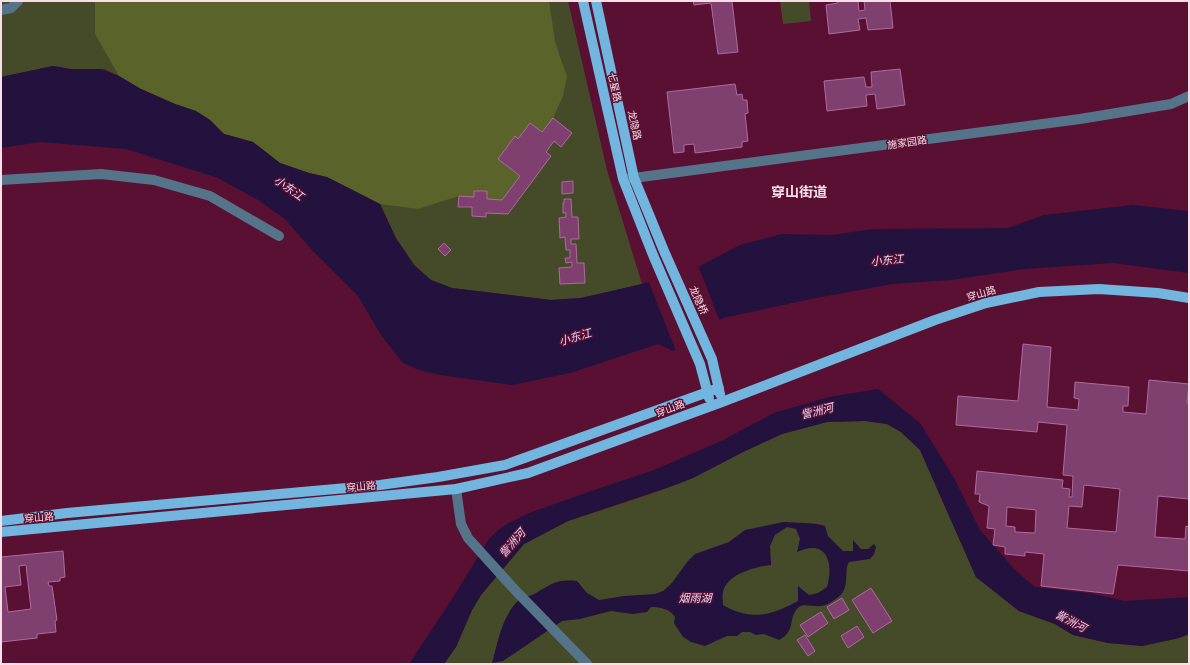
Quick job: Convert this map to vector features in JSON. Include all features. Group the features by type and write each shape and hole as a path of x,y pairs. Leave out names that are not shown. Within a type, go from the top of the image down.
{"main road":[{"name":"七星路","path":"584,1 623,179"},
{"name":"龙隐路","path":"596,1 634,178 664,251"},
{"path":"623,179 653,255 700,364 711,406"},
{"name":"龙隐桥","path":"664,251 712,359 718,388"},
{"name":"穿山路","path":"1,532 456,489 528,473 722,402 935,320 986,303 1039,292 1099,289 1158,293 1189,298"},
{"path":"718,388 722,402"},
{"name":"穿山路","path":"1,521 75,512 380,485 505,465 718,388"}],"street":[{"path":"1,10 11,8 18,1"},
{"name":"施家园路","path":"623,179 1080,119 1171,104 1189,96"},
{"path":"1,180 101,174 154,180 210,196 279,236"},
{"path":"456,489 461,524 468,538 515,590 586,664"}],"green space":[{"path":"1,1 568,1 607,170 642,284 581,298 551,300 452,288 431,280 415,266 394,235 380,204 327,177 280,163 253,142 196,111 175,104 141,89 104,69 70,69 53,66 1,77"},
{"path":"95,1 549,1 555,41 567,76 563,96 553,118 542,132 518,139 515,136 498,159 520,176 502,200 487,199 487,191 474,191 474,197 459,196 418,209 380,204 327,177 309,173 280,163 253,142 224,134 210,120 196,111 175,104 141,89 119,76 95,34"},
{"path":"780,1 809,1 811,21 783,24"},
{"path":"865,421 887,424 901,432 920,450 976,577 1019,611 1055,624 1073,635 1108,643 1142,646 1179,638 1189,634 1189,664 444,664 456,647 472,610 481,595 524,544 568,521 659,491 693,478 782,434 827,422"}],"water":[{"name":"小东江","path":"53,66 70,69 101,69 119,76 141,89 175,104 196,111 210,120 224,134 253,142 280,163 309,173 327,177 380,204 397,240 414,265 431,280 452,288 551,300 581,298 642,284 698,267 740,245 782,234 831,235 874,229 1008,228 1044,215 1133,205 1189,211 1189,273 1113,263 1025,269 951,280 892,284 811,299 723,318 673,351 658,344 570,373 512,385 440,375 419,370 403,363 381,335 358,296 313,251 285,219 258,200 218,178 126,149 40,142 1,148 1,77"},
{"name":"訾洲河","path":"878,389 920,423 954,478 980,530 1016,571 1035,587 1089,593 1125,601 1189,597 1189,634 1179,638 1142,646 1108,643 1073,635 1055,624 1019,611 976,577 920,450 901,432 887,424 865,421 827,422 782,434 693,478 568,521 524,544 481,595 472,610 456,647 444,664 409,664 454,596 489,539 497,531 509,523 529,513 654,470 721,441 774,413 829,397"},
{"name":"烟雨湖","path":"783,522 815,524 825,526 828,536 843,551 853,551 853,540 861,549 868,549 874,544 876,547 874,554 870,559 849,562 845,588 839,597 823,606 803,605 799,607 793,615 788,632 779,640 764,634 756,635 750,632 742,632 737,636 727,636 705,646 691,642 683,637 674,623 675,617 668,610 651,607 647,612 633,614 611,611 580,619 562,621 503,661 492,663 508,613 519,600 560,581 577,581 587,593 599,600 624,596 655,594 663,591 671,584 695,554 729,542 745,530","holes":["787,527 796,529 800,539 797,552 807,548 815,548 822,551 826,555 829,569 827,587 818,593 809,595 798,586 798,601 778,610 760,615 743,613 723,605 723,592 730,580 742,572 771,565 770,546 775,535"]}],"pier":[{"path":"698,265 720,322 676,351 648,280"}],"building":[{"path":"693,1 732,1 738,52 718,54 711,3 694,5"},
{"path":"837,1 858,1 859,11 865,10 864,1 890,1 893,28 868,30 866,18 858,19 860,30 829,34 826,5 838,3"},
{"path":"900,69 905,105 877,109 875,94 866,95 867,106 827,111 824,81 864,77 866,87 872,87 871,72"},
{"path":"735,84 737,95 742,94 743,100 747,100 748,113 745,114 748,141 742,142 742,147 695,153 694,144 684,145 684,152 674,153 667,92"},
{"path":"553,118 572,133 561,147 554,141 546,152 551,156 508,214 486,213 486,217 472,216 472,207 458,207 459,196 474,197 474,191 487,191 487,199 502,200 520,176 498,159 515,136 518,139 530,123 542,132"},
{"path":"573,181 573,193 562,194 562,182"},
{"path":"564,199 571,199 572,217 578,217 579,239 571,239 571,244 576,244 577,263 584,263 585,283 560,284 559,268 572,267 572,262 566,263 565,258 570,258 570,250 566,250 565,237 560,238 559,218 566,217 566,213 563,213"},
{"path":"444,243 451,250 445,256 438,249"},
{"path":"1023,344 1051,347 1047,407 1078,410 1079,399 1074,398 1075,382 1129,387 1128,406 1123,406 1123,412 1146,414 1149,380 1189,384 1187,403 1189,403 1189,499 1158,496 1155,537 1185,539 1186,526 1189,527 1189,571 1118,565 1113,594 1041,586 1044,554 1025,552 1025,556 1005,554 1005,547 993,545 995,529 987,528 989,506 979,502 980,494 975,494 977,471 1063,480 1062,488 1070,489 1069,497 1072,497 1073,476 1063,475 1067,425 1038,422 1037,432 956,425 958,396 1018,401","holes":["1084,485 1120,489 1116,532 1067,528 1069,506 1082,507","1007,507 1036,510 1035,533 1015,532 1015,527 1006,526"]},
{"path":"63,551 65,577 60,578 60,581 48,582 49,586 52,586 57,620 55,621 56,632 37,634 37,638 1,642 1,557","holes":["26,565 31,609 8,612 5,587 21,585 19,566"]},
{"path":"871,588 892,621 873,633 852,600"},
{"path":"842,598 849,610 834,619 827,607"},
{"path":"821,612 828,623 808,637 800,625"},
{"path":"857,626 864,637 848,648 841,636"},
{"path":"805,635 815,651 808,656 797,640"}],"district":[{"name":"穿山街道","path":"799,192"}]}
